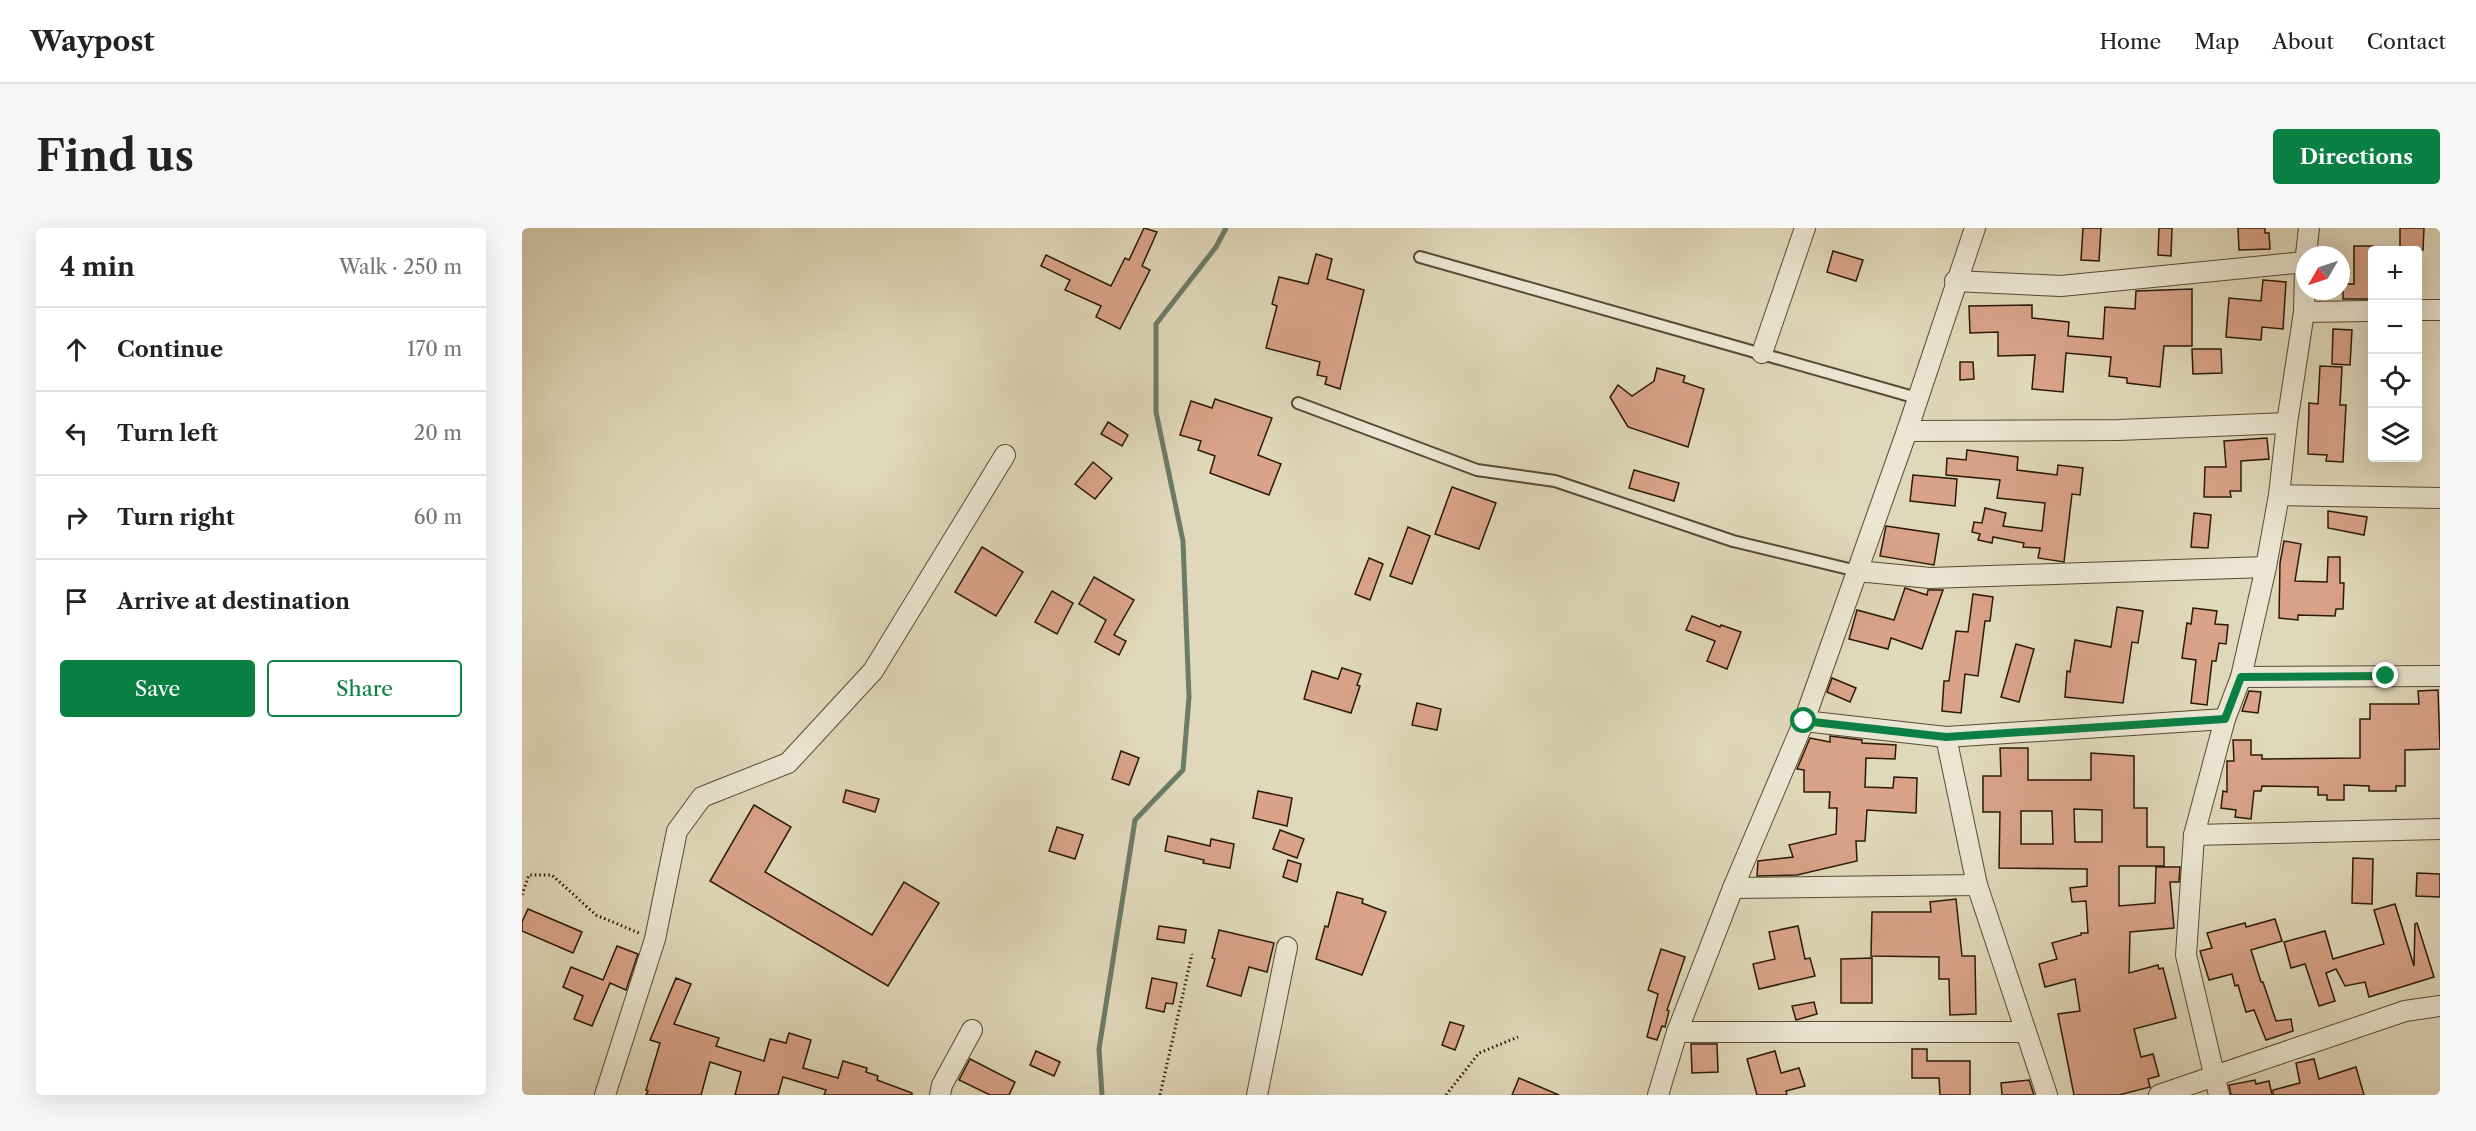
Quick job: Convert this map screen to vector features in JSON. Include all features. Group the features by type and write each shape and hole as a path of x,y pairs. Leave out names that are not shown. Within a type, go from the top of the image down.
{"street":[{"path":"1762,353 1805,228"},
{"path":"1658,1095 1677,1032 1733,888 1804,721 1907,431 1955,282 1975,228"},
{"path":"2307,246 2309,228"},
{"path":"1955,282 2061,286 2296,263"},
{"path":"2216,1086 2186,955 2194,835 2225,719 2241,677 2266,567 2279,495 2304,300"},
{"path":"2422,310 2440,310"},
{"path":"2304,312 2368,311"},
{"path":"1907,431 2119,430 2287,423"},
{"path":"605,1095 655,939 677,831 702,797 788,763 873,671 1005,455"},
{"path":"2279,495 2440,498"},
{"path":"1857,571 1930,578 2266,567"},
{"path":"2241,677 2440,676"},
{"path":"1804,721 1946,737 2225,719"},
{"path":"1946,737 1977,885 2046,1095"},
{"path":"2194,835 2440,829"},
{"path":"1733,888 1977,885"},
{"path":"1257,1095 1287,947"},
{"path":"2159,1095 2216,1086 2405,1011 2440,1006"},
{"path":"940,1095 942,1085 972,1030"},
{"path":"1677,1032 2025,1032"}],"lane":[{"path":"1420,257 1917,398"},
{"path":"1298,403 1477,470 1556,481 1733,541 1857,571"}],"path":[{"path":"522,895 529,875 552,875 596,915 655,939"},
{"path":"1160,1095 1192,954"},
{"path":"1446,1095 1479,1053 1518,1037"}],"building":[{"path":"1144,228 1157,232 1142,266 1150,270 1120,329 1096,317 1101,306 1065,290 1070,280 1041,266 1046,255 1111,286 1125,258 1129,260"},
{"path":"2083,228 2101,228 2099,261 2081,260"},
{"path":"2159,228 2172,228 2171,256 2158,255"},
{"path":"2238,228 2265,228 2265,233 2269,233 2270,249 2239,250"},
{"path":"2400,228 2424,228 2423,250 2422,246 2400,246"},
{"path":"2354,246 2368,246 2368,299 2350,299 2350,284 2354,284"},
{"path":"1833,251 1863,260 1856,281 1827,272"},
{"path":"1316,254 1332,259 1327,279 1364,290 1340,389 1325,384 1327,377 1317,375 1320,362 1266,348 1277,306 1272,304 1279,277 1308,284"},
{"path":"2263,280 2286,282 2283,329 2262,327 2261,340 2226,337 2229,298 2261,301"},
{"path":"2192,289 2192,346 2164,346 2160,387 2127,383 2127,378 2109,376 2111,357 2066,353 2063,392 2032,389 2035,355 1998,356 1998,332 1970,333 1969,306 2032,305 2032,318 2069,322 2068,336 2103,339 2105,307 2135,309 2136,291"},
{"path":"2333,329 2352,330 2350,365 2332,364"},
{"path":"2192,349 2221,349 2222,373 2193,374"},
{"path":"1960,362 1973,362 1974,379 1960,380"},
{"path":"2320,366 2342,367 2340,405 2346,405 2343,462 2326,461 2327,455 2308,454 2309,403 2318,404"},
{"path":"1657,368 1685,376 1683,382 1704,389 1688,447 1628,427 1610,397 1618,385 1632,396 1654,381"},
{"path":"1215,399 1272,418 1258,455 1281,464 1269,495 1210,473 1215,456 1198,450 1201,441 1180,435 1191,401 1212,408"},
{"path":"1108,422 1128,435 1122,446 1101,434"},
{"path":"2267,438 2269,459 2241,461 2241,491 2230,491 2231,497 2204,497 2205,467 2226,467 2224,441"},
{"path":"1967,450 2018,457 2017,470 2057,475 2058,465 2083,468 2080,495 2072,494 2064,562 2038,558 2040,548 2023,547 2024,543 1993,537 1992,543 1978,540 1980,534 1972,532 1974,522 1982,523 1985,508 2006,513 2003,526 2042,531 2045,503 1997,498 2000,480 1946,475 1947,458 1966,460"},
{"path":"1093,462 1112,478 1095,499 1075,484"},
{"path":"1634,470 1679,483 1674,501 1629,488"},
{"path":"1913,475 1957,479 1955,506 1910,501"},
{"path":"1452,487 1496,503 1479,549 1435,534"},
{"path":"2328,511 2367,517 2364,535 2328,528"},
{"path":"2194,513 2211,515 2208,548 2191,547"},
{"path":"1886,526 1939,534 1934,565 1880,556"},
{"path":"1408,527 1430,536 1412,584 1390,576"},
{"path":"2284,541 2301,544 2295,581 2327,582 2328,557 2340,557 2340,583 2344,583 2343,609 2336,609 2335,616 2298,615 2298,620 2279,618 2280,563"},
{"path":"982,547 1023,572 996,616 955,592"},
{"path":"1369,558 1383,564 1370,600 1355,594"},
{"path":"1094,577 1134,600 1114,635 1126,641 1119,655 1095,642 1106,620 1079,604"},
{"path":"1905,588 1927,595 1928,590 1943,590 1922,649 1891,638 1888,649 1849,639 1857,610 1894,620"},
{"path":"1052,591 1073,603 1057,634 1035,622"},
{"path":"1973,594 1993,597 1990,621 1985,621 1978,676 1965,674 1961,713 1942,711 1944,681 1949,681 1956,631 1968,632"},
{"path":"2117,607 2143,611 2138,643 2132,642 2123,703 2065,697 2067,671 2070,672 2075,640 2111,647"},
{"path":"2193,608 2217,611 2215,624 2228,625 2226,644 2219,643 2216,661 2212,661 2207,705 2191,703 2196,660 2182,658 2187,623 2191,624"},
{"path":"1692,616 1741,632 1727,669 1707,661 1715,641 1686,630"},
{"path":"2016,644 2034,649 2019,702 2001,697"},
{"path":"1342,668 1361,674 1357,685 1360,686 1351,713 1304,699 1312,671 1338,679"},
{"path":"1832,678 1856,688 1850,702 1827,692"},
{"path":"2438,690 2440,749 2405,750 2405,786 2396,786 2396,791 2369,791 2369,786 2344,785 2344,800 2327,800 2327,795 2318,795 2318,787 2262,786 2261,791 2254,791 2251,819 2235,817 2236,810 2221,808 2223,791 2227,792 2227,761 2234,761 2233,740 2251,740 2251,755 2262,755 2262,759 2360,758 2360,719 2370,719 2370,704 2419,704 2418,691"},
{"path":"2249,691 2261,692 2258,713 2242,711"},
{"path":"1417,703 1441,709 1437,730 1412,725"},
{"path":"1830,736 1862,740 1862,743 1896,745 1895,759 1866,758 1865,787 1893,788 1894,777 1917,778 1916,813 1867,810 1865,841 1856,841 1857,861 1797,875 1757,876 1758,861 1793,857 1789,845 1836,834 1837,808 1829,808 1830,792 1804,792 1804,770 1797,769 1810,738 1830,742"},
{"path":"2000,748 2028,748 2028,780 2091,780 2091,753 2134,756 2134,808 2147,808 2147,847 2164,847 2164,866 2119,866 2119,906 2155,903 2156,867 2180,867 2179,882 2170,882 2174,928 2130,932 2129,973 2158,965 2159,969 2163,968 2176,1018 2134,1029 2141,1057 2153,1054 2159,1076 2148,1079 2150,1087 2119,1095 2074,1095 2058,1014 2080,1011 2075,979 2045,987 2039,964 2057,959 2052,943 2081,935 2081,933 2088,933 2086,901 2072,902 2070,888 2087,886 2087,869 1999,868 2000,812 1983,812 1983,776 2001,776","holes":["2074,809 2102,810 2102,842 2075,842","2021,811 2052,811 2053,844 2021,844"]},
{"path":"1121,751 1139,758 1129,785 1112,779"},
{"path":"846,790 879,799 875,812 843,802"},
{"path":"1258,791 1292,798 1287,826 1253,818"},
{"path":"754,805 791,827 765,872 872,935 904,882 939,903 888,986 710,881"},
{"path":"1057,827 1083,835 1075,859 1049,851"},
{"path":"1280,830 1304,839 1297,858 1273,849"},
{"path":"1168,836 1210,846 1211,839 1234,844 1230,868 1203,863 1204,860 1165,851"},
{"path":"2353,858 2373,859 2372,904 2352,903"},
{"path":"1288,860 1301,864 1297,882 1283,877"},
{"path":"2417,873 2440,874 2440,897 2416,896"},
{"path":"1337,892 1363,899 1362,903 1386,912 1362,975 1316,959 1325,926 1328,927"},
{"path":"1956,899 1962,956 1975,956 1976,1014 1950,1015 1949,979 1939,979 1939,957 1871,956 1872,912 1931,912 1930,902"},
{"path":"2395,904 2414,966 2415,924 2417,923 2434,977 2369,997 2365,982 2345,986 2336,969 2326,973 2335,1001 2319,1006 2305,964 2291,968 2284,942 2325,931 2333,959 2384,944 2374,910"},
{"path":"528,909 582,932 573,953 522,931 522,922"},
{"path":"2275,919 2282,941 2251,950 2276,1021 2291,1019 2293,1031 2266,1040 2254,1010 2246,1012 2238,985 2235,986 2232,974 2209,980 2200,951 2212,948 2207,933 2245,923 2246,927"},
{"path":"1159,926 1186,930 1184,943 1157,939"},
{"path":"1798,926 1805,959 1810,958 1815,976 1759,989 1753,964 1775,959 1769,932"},
{"path":"1219,930 1274,943 1267,972 1249,967 1241,996 1207,986 1215,959 1212,958"},
{"path":"617,946 638,954 626,990 610,983 592,1026 574,1019 583,996 563,987 571,967 603,980"},
{"path":"1661,949 1685,957 1667,1010 1669,1011 1665,1027 1662,1026 1657,1040 1647,1037 1658,994 1648,990"},
{"path":"1872,958 1872,1003 1841,1003 1841,959"},
{"path":"676,978 691,984 674,1024 719,1038 716,1046 764,1061 770,1039 786,1043 789,1033 811,1040 803,1068 838,1078 843,1061 867,1068 866,1072 878,1076 877,1080 912,1093 912,1095 824,1095 826,1090 783,1077 778,1095 735,1095 741,1072 710,1062 701,1095 646,1095 660,1043 650,1040"},
{"path":"1152,978 1177,983 1173,1004 1166,1003 1164,1012 1146,1008"},
{"path":"1814,1002 1817,1014 1796,1020 1792,1006"},
{"path":"1450,1022 1464,1026 1455,1050 1442,1045"},
{"path":"1691,1044 1717,1044 1718,1072 1692,1073"},
{"path":"1912,1049 1927,1049 1927,1061 1970,1061 1970,1095 1940,1095 1939,1078 1912,1078"},
{"path":"1036,1051 1060,1062 1054,1076 1030,1065"},
{"path":"1775,1051 1781,1073 1799,1068 1805,1086 1786,1091 1787,1095 1757,1095 1747,1059"},
{"path":"970,1059 1015,1082 1009,1095 990,1095 959,1080"},
{"path":"2314,1059 2319,1079 2356,1067 2364,1095 2273,1095 2273,1090 2300,1083 2296,1063"},
{"path":"1519,1078 1559,1095 1512,1095"},
{"path":"2029,1080 2034,1095 2002,1095 2001,1083"},
{"path":"2255,1080 2256,1084 2269,1081 2272,1095 2231,1095 2229,1085"}],"waterway":[{"path":"1102,1095 1099,1049 1135,820 1183,770 1189,697 1183,541 1156,412 1156,324 1216,247 1226,228"}],"route":[{"path":"1804,721 1946,737 2225,719 2241,677 2386,676"}]}
